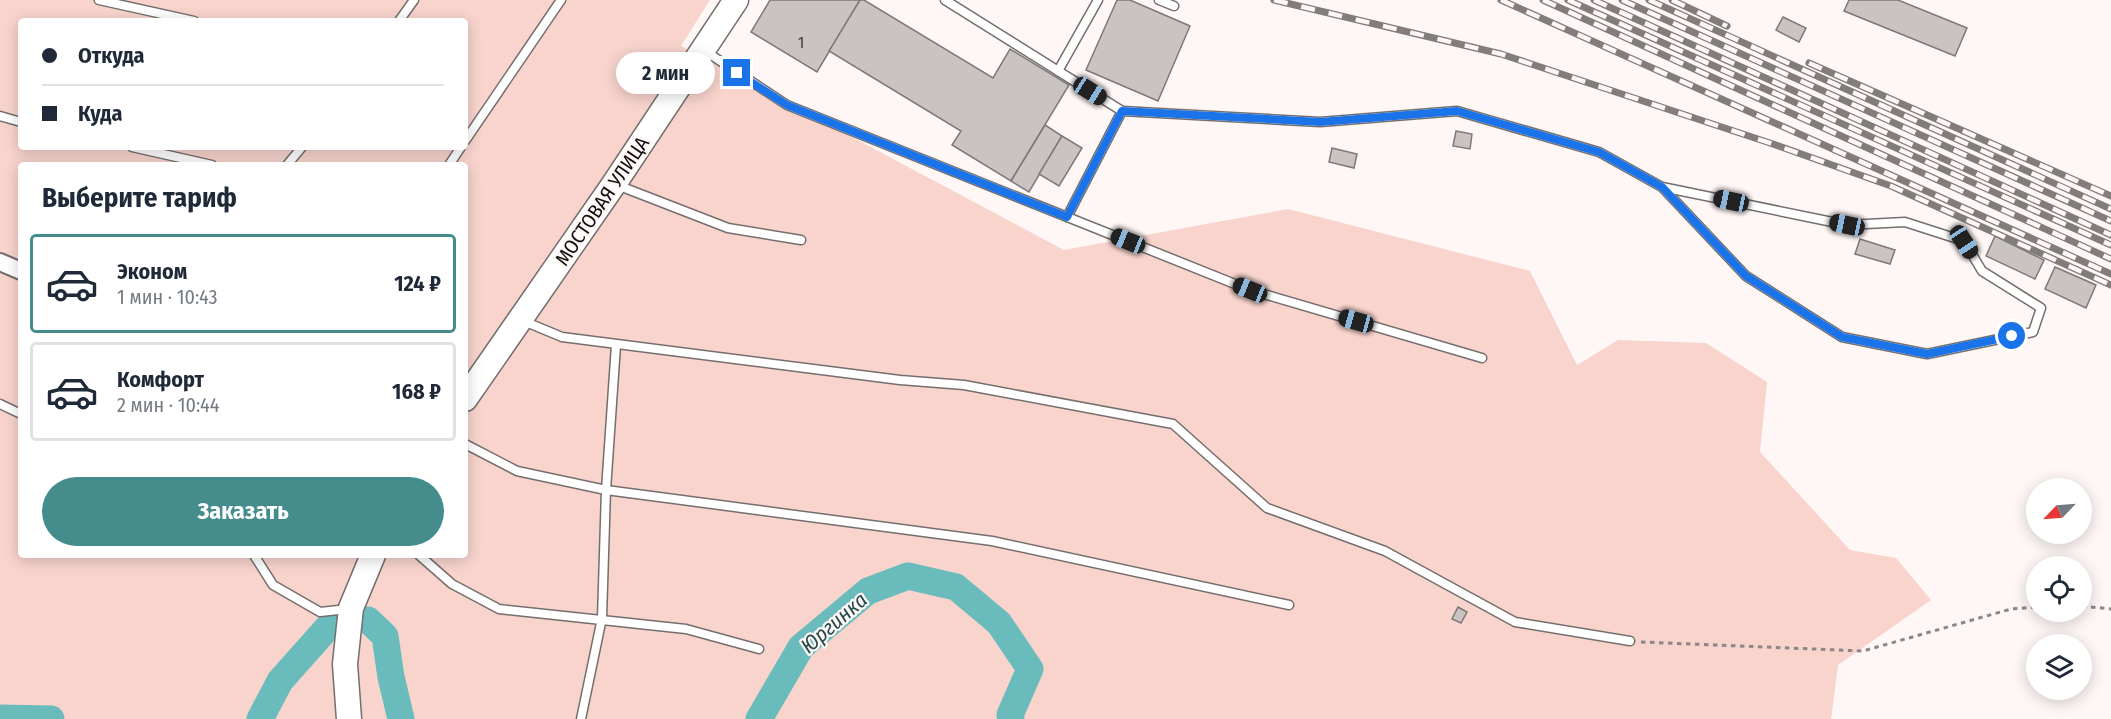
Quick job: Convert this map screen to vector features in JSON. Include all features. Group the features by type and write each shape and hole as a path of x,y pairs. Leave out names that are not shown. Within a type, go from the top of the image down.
{"street":[{"name":"МОСТОВАЯ УЛИЦА","path":"468,395 614,184 736,0"},
{"path":"349,719 345,664 351,608 373,558"}],"lane":[{"path":"99,0 180,18"},
{"path":"401,18 414,0"},
{"path":"468,137 561,0"},
{"path":"945,0 1122,111 1320,122 1457,111 1599,152 1662,187 1847,225 1905,222 1964,242 1982,271 2041,308 2033,332 1927,354 1842,337 1746,276 1662,187"},
{"path":"1058,71 1098,0"},
{"path":"1159,0 1174,6"},
{"path":"704,51 787,105 1250,290 1482,358"},
{"path":"1067,217 1122,111"},
{"path":"0,116 18,121"},
{"path":"145,150 199,162"},
{"path":"290,162 300,150"},
{"path":"614,184 728,228 801,240"},
{"path":"521,320 562,337 900,381 964,385 1173,424 1267,508 1384,551 1515,622 1630,641"},
{"path":"581,719 602,618 606,490 616,345"},
{"path":"0,404 18,413"},
{"path":"468,446 517,471 606,490 992,541 1289,605"},
{"path":"257,558 273,585 320,612 351,608"},
{"path":"422,558 452,584 499,609 602,618 686,629 759,649"}],"path":[{"path":"2092,607 2111,609"},
{"path":"1630,641 1863,651 2011,609 2026,608"}],"shaded area":[{"path":"0,0 710,0 681,46 1064,250 1288,209 1530,271 1577,365 1618,340 1706,343 1767,382 1760,452 1850,550 1896,558 1931,600 1838,665 1831,719 0,719"}],"building":[{"path":"770,0 860,0 817,72 751,32"},
{"path":"860,0 864,0 993,78 1010,49 1069,85 1011,181 952,145 961,131 829,51"},
{"path":"1117,0 1130,0 1190,26 1158,101 1086,70"},
{"path":"1849,0 1898,0 1967,28 1955,56 1844,11"},
{"path":"1783,17 1806,28 1799,42 1776,30"},
{"path":"1045,125 1062,136 1029,192 1011,181"},
{"path":"1456,131 1472,134 1470,149 1453,146"},
{"path":"1062,136 1082,148 1059,186 1039,174"},
{"path":"1332,148 1357,154 1354,168 1329,162"},
{"path":"1995,236 2044,260 2035,279 1986,256"},
{"path":"1860,239 1895,250 1890,264 1855,254"},
{"path":"2055,267 2096,285 2086,308 2045,289"},
{"path":"1458,607 1467,612 1461,623 1452,619"}],"waterway":[{"name":"Юргинка","path":"759,719 801,647 868,591 908,576 956,587 999,623 1030,669 1010,715 1011,719"},
{"name":"Юргинка","path":"368,620 385,636 391,677 401,719"},
{"name":"Юргинка","path":"260,719 280,681 329,626"},
{"name":"Юргинка","path":"0,718 51,719"}],"railway":[{"path":"1274,0 1501,54 1773,144 1891,186 2111,285"},
{"path":"1501,0 2111,274"},
{"path":"1543,0 2111,259"},
{"path":"1568,0 2111,245"},
{"path":"1594,0 2111,235"},
{"path":"1622,0 2111,221"},
{"path":"1649,0 2111,209"},
{"path":"1672,0 1727,26"},
{"path":"1809,63 2111,196"}],"route":[{"path":"737,73 787,105 1067,217 1122,111 1320,122 1457,111 1599,152 1662,187 1746,276 1842,337 1927,354 2012,336"}]}
